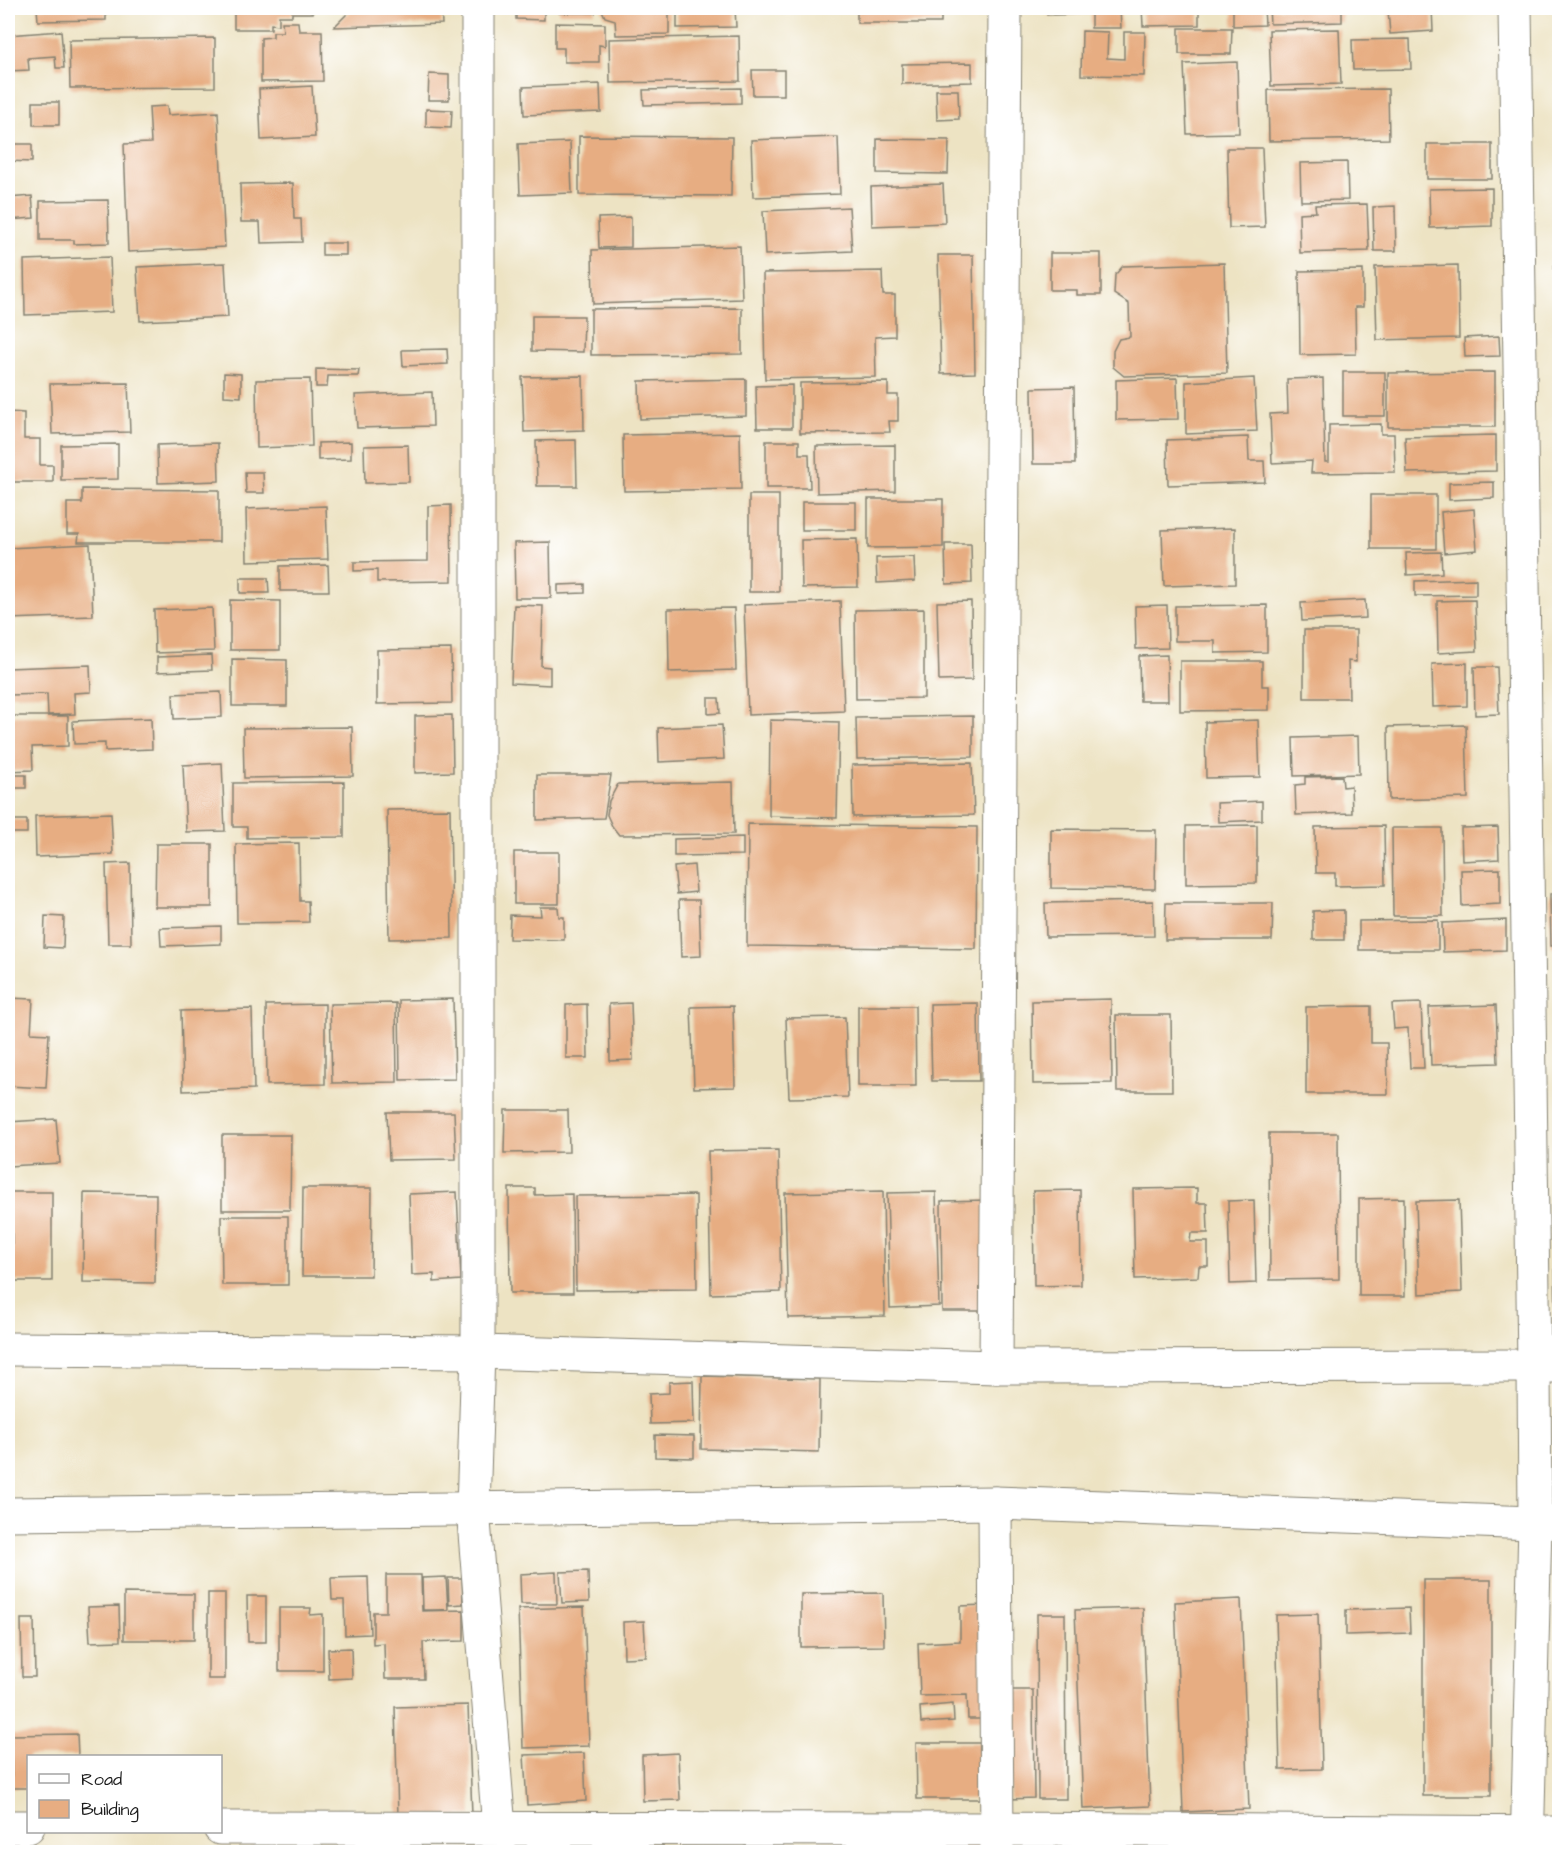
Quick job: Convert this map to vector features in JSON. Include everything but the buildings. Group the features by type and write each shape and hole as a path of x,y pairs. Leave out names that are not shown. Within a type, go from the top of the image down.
{"street":[{"path":"478,8 478,1352 473,1509 499,1840"},
{"path":"996,1367 1005,8"},
{"path":"1515,8 1547,1366 1547,1522 1527,1843"},
{"path":"8,1349 478,1352 996,1367 1547,1366"},
{"path":"8,1514 995,1503 1547,1522"},
{"path":"995,1503 998,1841"},
{"path":"8,1827 27,1827"},
{"path":"222,1827 499,1840 1527,1843 1560,1833"}]}
